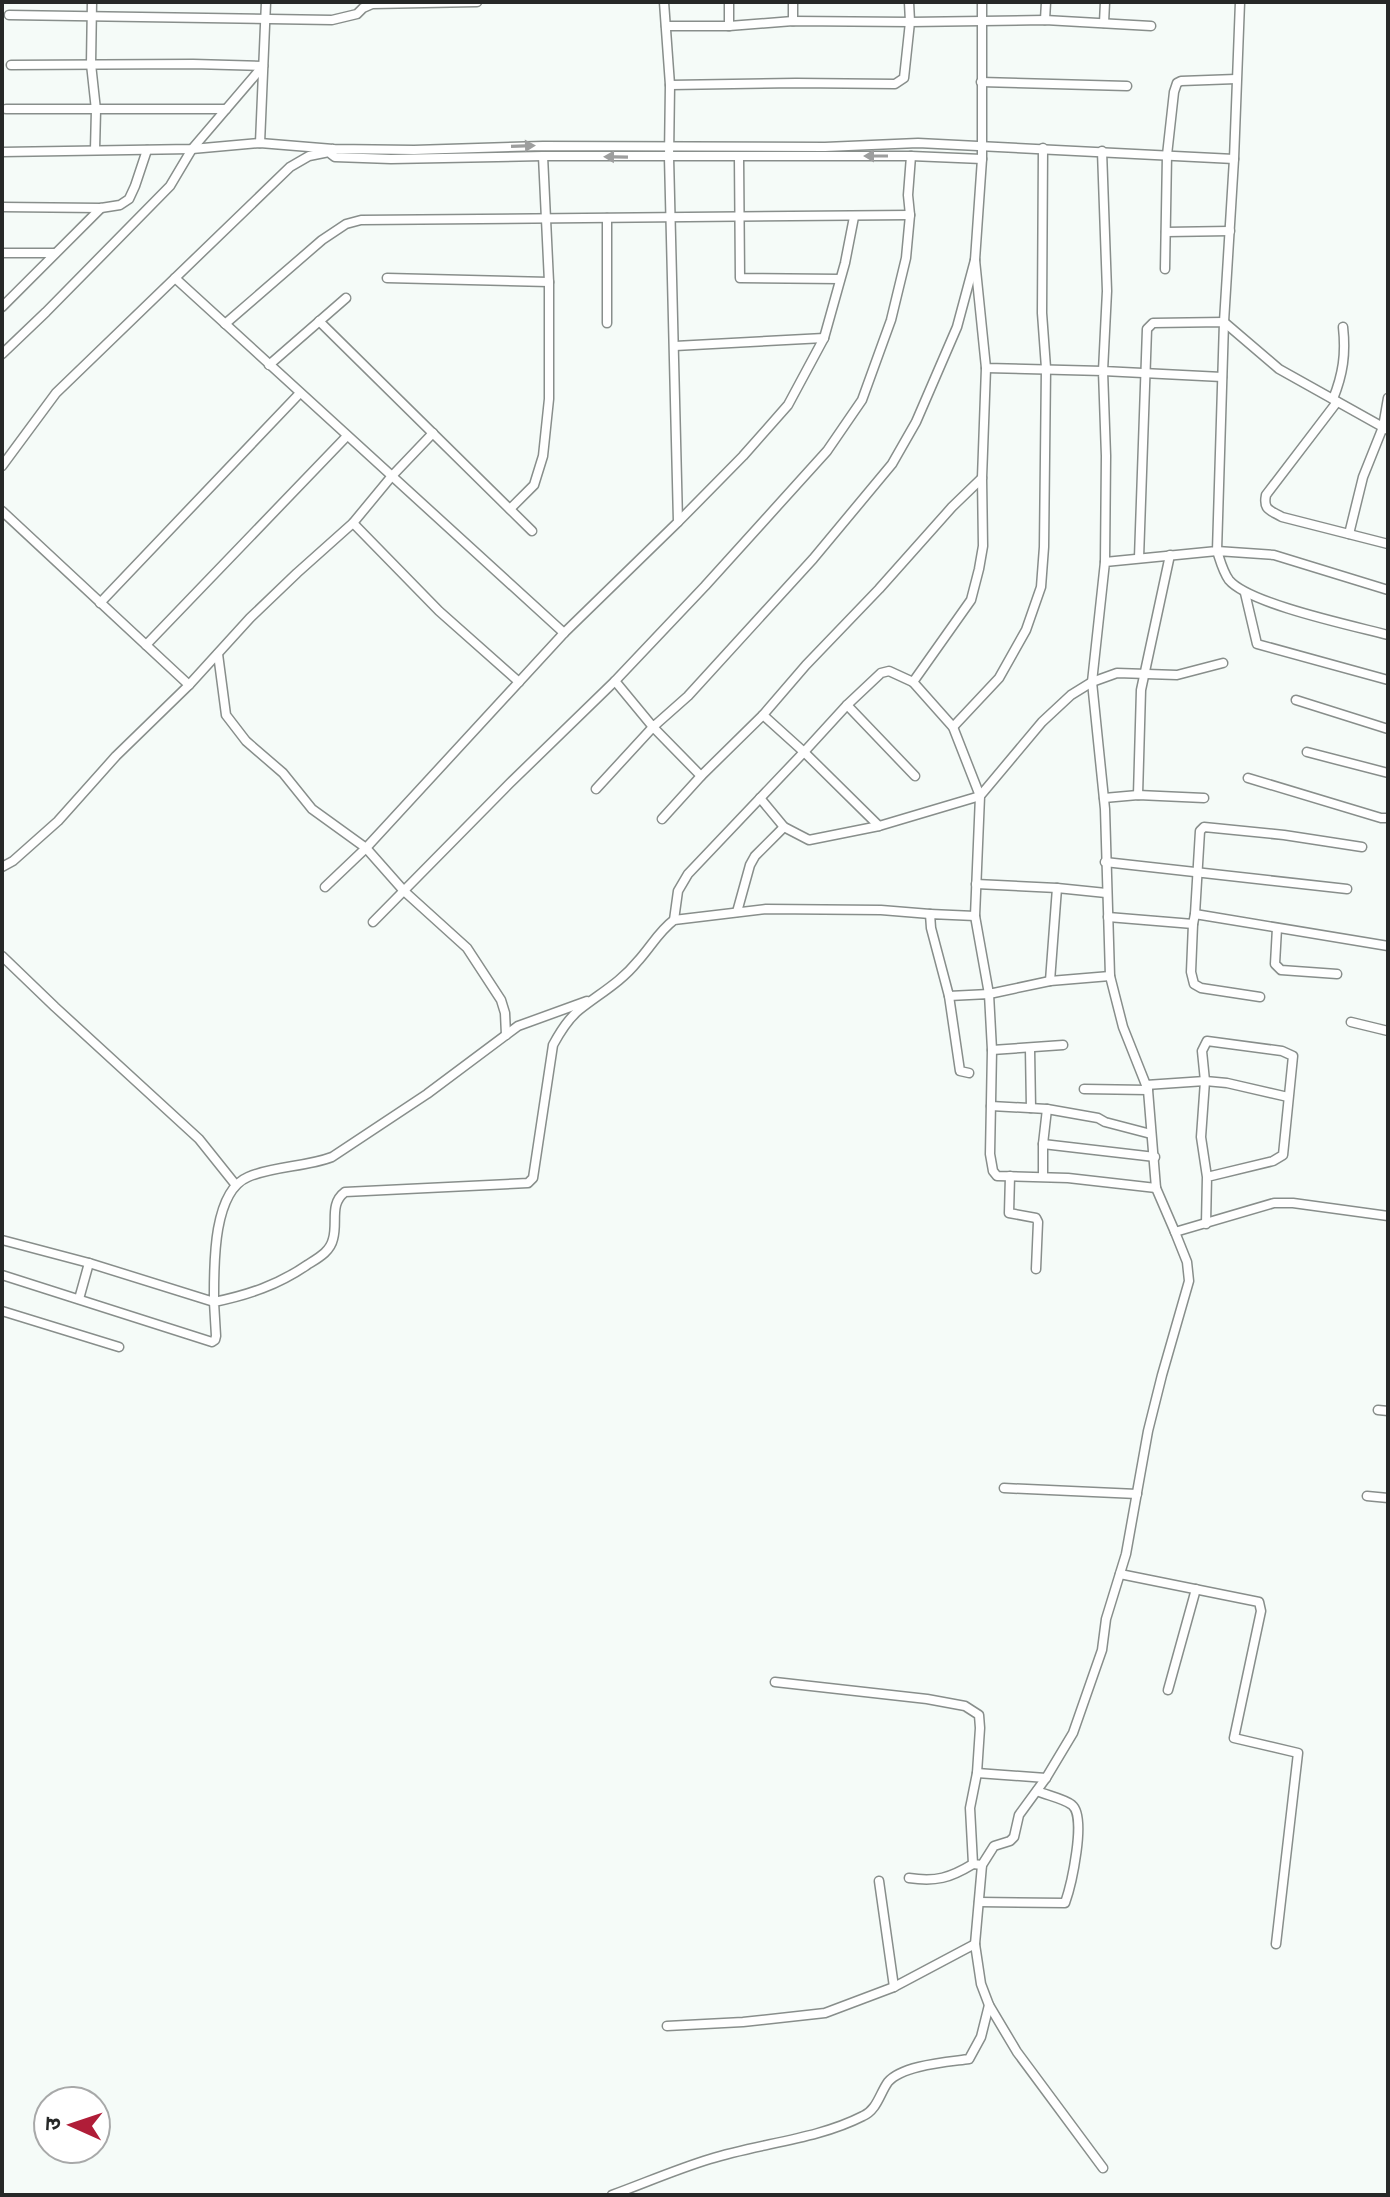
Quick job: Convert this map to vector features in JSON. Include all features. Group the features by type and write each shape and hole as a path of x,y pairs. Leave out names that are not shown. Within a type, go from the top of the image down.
{"street":[{"path":"92,2 95,150"},
{"path":"260,143 266,2"},
{"path":"9,15 332,20 357,14 372,4 477,2"},
{"path":"664,2 670,85 678,522"},
{"path":"729,2 729,26"},
{"path":"793,2 793,21"},
{"path":"670,85 895,84 904,78 909,2"},
{"path":"913,682 971,600 983,546 986,368 975,260 982,159 982,2"},
{"path":"1045,20 1046,2"},
{"path":"1104,23 1105,2"},
{"path":"1240,2 1224,322 1217,551 1228,579 1245,593 1388,635"},
{"path":"666,26 982,19 1151,26"},
{"path":"11,65 263,66"},
{"path":"2,354 170,186 192,149 263,66"},
{"path":"1165,269 1167,155 1177,83 1236,79"},
{"path":"981,82 1127,86"},
{"path":"6,109 226,109"},
{"path":"2,152 192,149 260,143 332,150 414,150 543,146 825,147 918,143 1234,159"},
{"path":"953,727 999,678 1026,630 1041,587 1046,368 1042,313 1043,148"},
{"path":"2,207 101,208 120,205 129,199 147,150"},
{"path":"332,150 333,156 338,158 391,159 543,156 911,156 982,159"},
{"path":"2,466 56,393 290,167 309,156 332,150"},
{"path":"909,1878 941,1879 977,1864 994,1846 1010,1841 1014,1837 1019,1815 1073,1733 1102,1650 1106,1619 1126,1554 1148,1431 1189,1281 1187,1262 1156,1188 1147,1088 1123,1027 1110,976 1104,798 1092,682 1105,562 1103,371 1107,291 1102,151"},
{"path":"510,509 534,485 543,456 549,399 549,282 543,156"},
{"path":"373,922 615,681 827,451 862,400 891,320 906,258 911,156"},
{"path":"739,157 740,278 840,279"},
{"path":"2,307 101,208"},
{"path":"225,324 322,240 353,222 910,215"},
{"path":"325,887 366,848 564,633 743,456 788,405 824,338 854,217"},
{"path":"607,218 607,323"},
{"path":"1166,232 1230,231"},
{"path":"2,253 55,253"},
{"path":"596,789 653,727 688,696 813,559 892,464 916,422 957,327 975,260"},
{"path":"175,278 564,633"},
{"path":"387,278 549,282"},
{"path":"269,365 346,298"},
{"path":"319,321 532,531"},
{"path":"1139,558 1149,325 1158,322 1224,322 1279,369 1385,428"},
{"path":"1343,327 1344,365 1335,400 1266,495 1264,504 1282,517 1388,544"},
{"path":"675,346 824,338"},
{"path":"986,368 1222,377"},
{"path":"100,603 300,393"},
{"path":"1349,534 1363,477 1385,428 1388,398"},
{"path":"2,867 58,821 116,756 189,685 250,618 353,523 433,433"},
{"path":"146,645 347,436"},
{"path":"662,819 763,715 982,478"},
{"path":"2,511 189,685"},
{"path":"353,523 439,611 519,682"},
{"path":"1105,562 1217,551 1274,555 1388,590"},
{"path":"1138,795 1141,690 1170,555"},
{"path":"1245,593 1257,644 1388,680"},
{"path":"218,654 226,715 231,723 246,741 283,773 312,809 366,848 404,891 467,948 501,1000 506,1035"},
{"path":"760,798 784,827 809,840 879,826 980,796 1042,722 1071,695 1092,682 1117,673 1177,675 1223,663"},
{"path":"674,920 678,891 688,874 847,705 881,673 889,671 913,682 953,727 980,796 975,916 989,994 992,1050 990,1154 993,1171 997,1176 1043,1176 1156,1188"},
{"path":"615,681 653,727 701,776"},
{"path":"1296,700 1388,729"},
{"path":"847,705 915,776"},
{"path":"763,715 879,826"},
{"path":"1307,752 1388,773"},
{"path":"1248,778 1388,818"},
{"path":"1104,798 1138,795 1204,798"},
{"path":"1260,997 1201,988 1194,984 1191,972 1200,831 1208,826 1362,847"},
{"path":"737,912 745,876 755,856 784,827"},
{"path":"1105,862 1347,889"},
{"path":"976,884 1106,893"},
{"path":"1050,981 1057,888"},
{"path":"2,1240 214,1302 237,1297 281,1282 326,1252 333,1240 335,1204 345,1192 528,1183 533,1178 553,1045 561,1030 578,1011 612,986 639,960 674,920 766,909 852,909 975,916"},
{"path":"930,914 949,996 960,1071 969,1073"},
{"path":"1195,914 1388,946"},
{"path":"1108,917 1193,924"},
{"path":"1277,928 1277,968 1337,974"},
{"path":"2,956 199,1139 235,1184"},
{"path":"949,996 989,994 1050,981 1110,976"},
{"path":"2,1275 212,1342 216,1336 216,1253 227,1195 235,1184 249,1176 332,1157 427,1094 518,1026 596,998"},
{"path":"1351,1022 1388,1031"},
{"path":"1206,1224 1207,1177 1201,1137 1205,1081 1202,1051 1207,1041 1282,1051 1293,1056 1283,1155 1273,1161 1207,1177"},
{"path":"992,1050 1063,1045"},
{"path":"1030,1049 1031,1108"},
{"path":"1084,1089 1147,1088 1205,1081 1288,1097"},
{"path":"991,1106 1047,1109 1098,1118 1151,1134"},
{"path":"1043,1176 1047,1109"},
{"path":"1043,1144 1155,1157"},
{"path":"1010,1176 1009,1213 1036,1218 1038,1222 1036,1269"},
{"path":"1175,1232 1274,1203 1388,1216"},
{"path":"79,1299 89,1263"},
{"path":"2,1311 119,1347"},
{"path":"1004,1488 1137,1494"},
{"path":"1367,1496 1388,1498"},
{"path":"1120,1574 1259,1602 1261,1611 1234,1738 1298,1753 1276,1944"},
{"path":"1168,1690 1196,1589"},
{"path":"775,1682 927,1699 965,1706 979,1715 977,1773 970,1808 977,1864 979,1902 975,1944 981,1984 989,2005 1017,2052 1103,2168"},
{"path":"977,1773 1046,1778"},
{"path":"979,1902 1062,1904 1067,1899 1078,1838 1078,1815 1073,1805 1037,1791"},
{"path":"879,1881 894,1987"},
{"path":"667,2026 825,2013 894,1987 975,1944"},
{"path":"612,2195 711,2158 825,2131 867,2115 895,2075 928,2065 969,2059 981,2037 989,2005"}]}
